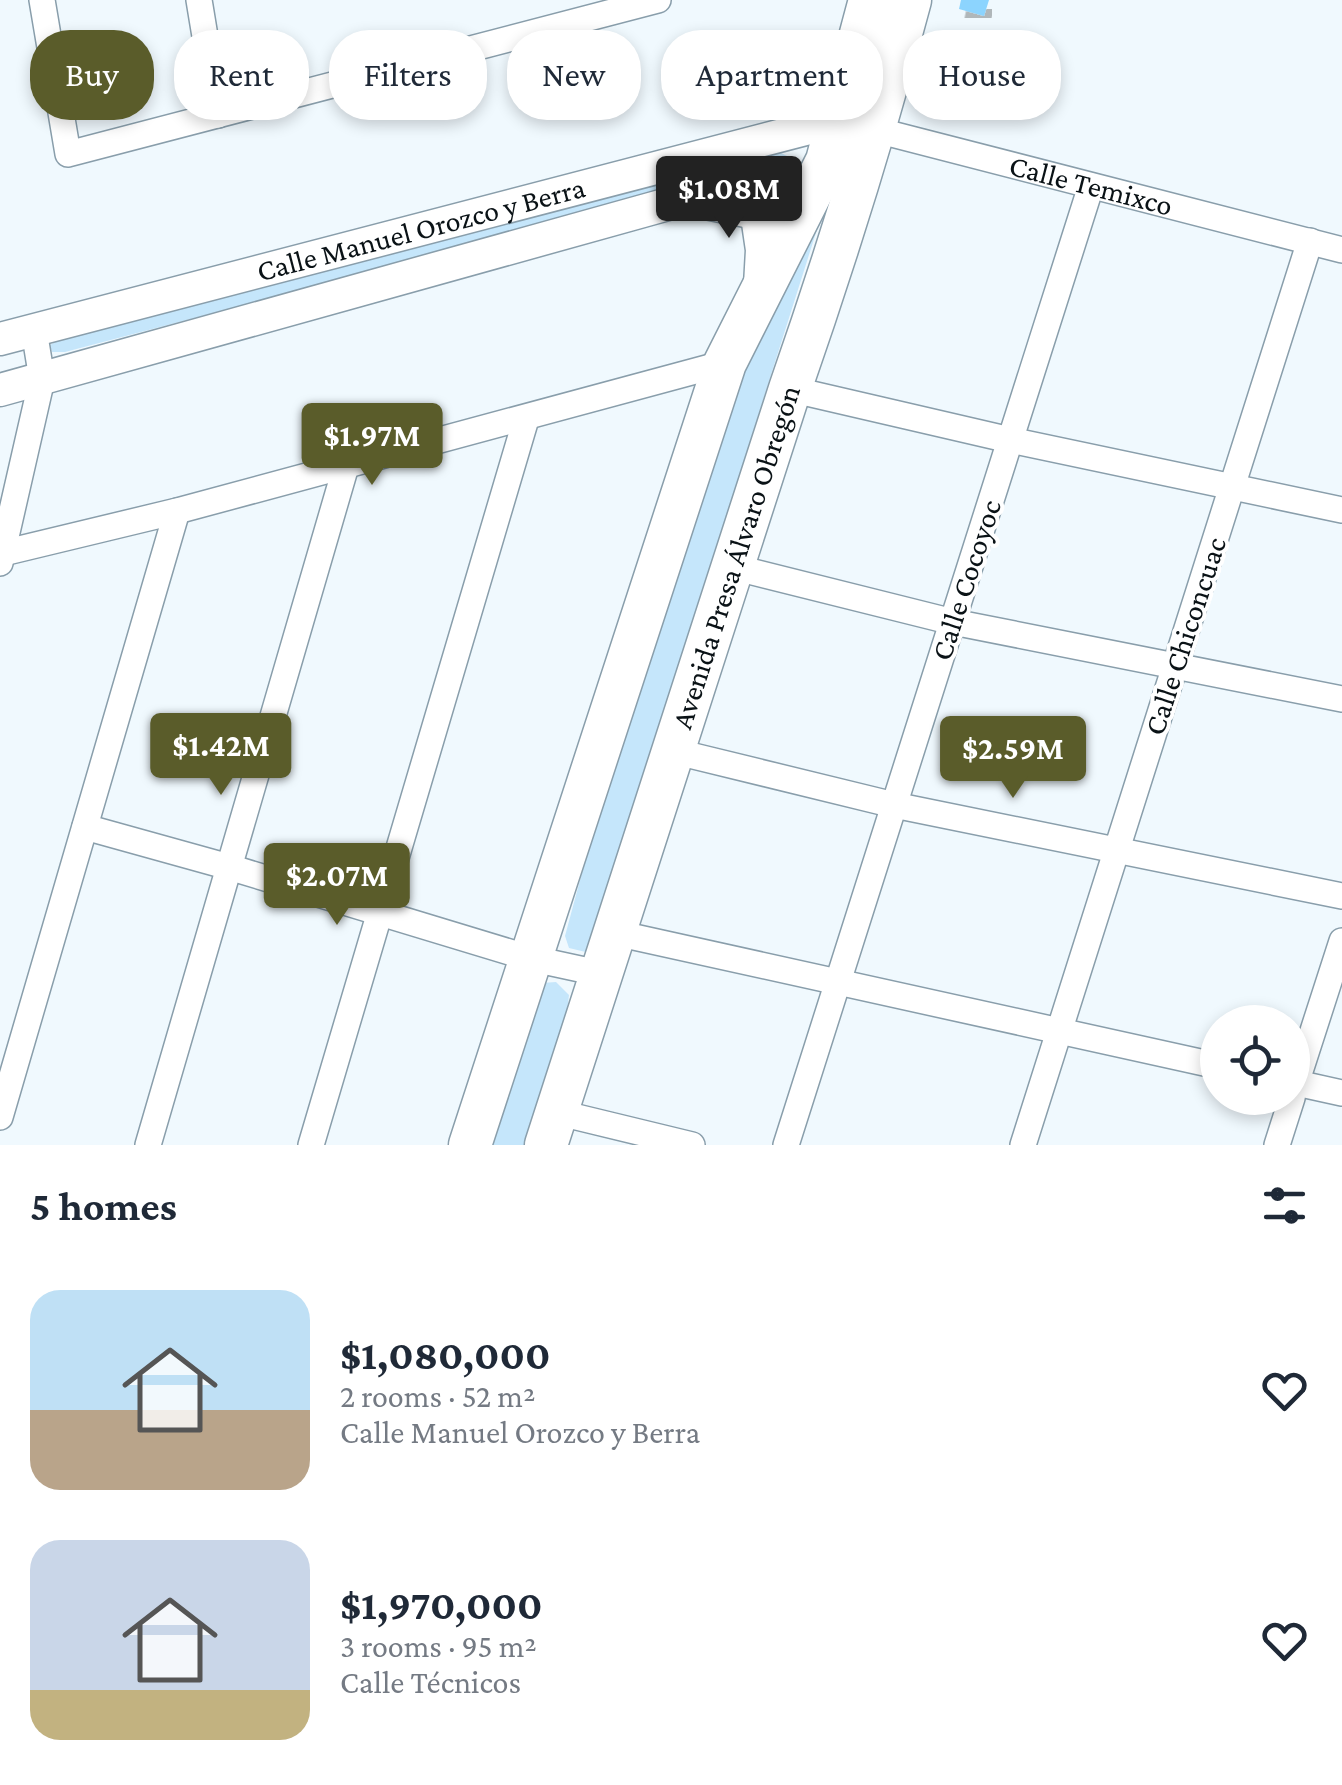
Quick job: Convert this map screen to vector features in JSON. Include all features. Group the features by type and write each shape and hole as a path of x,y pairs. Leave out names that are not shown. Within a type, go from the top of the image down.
{"main road":[{"name":"Avenida Presa Álvaro Obregón","path":"551,1129 834,264 858,125 870,0"},
{"name":"Avenida Presa Álvaro Obregón","path":"470,1145 725,363 818,175 858,125 910,0"}],"street":[{"path":"42,0 68,154 199,120"},
{"path":"199,0 204,30"},
{"path":"309,91 658,0"},
{"name":"Calle Manuel Orozco y Berra","path":"0,339 782,136 858,125"},
{"name":"Calle Temixco","path":"858,125 1342,250"},
{"path":"782,136 818,175 829,206 834,264"},
{"name":"Calle Cocoyoc","path":"786,1145 1091,186"},
{"name":"Calle Manuel Orozco y Berra","path":"0,390 686,199 746,210 757,216 762,250 760,295"},
{"name":"Calle Chiconcuac","path":"1023,1145 1310,242"},
{"path":"34,330 42,380 2,558 725,363"},
{"path":"790,389 1342,510"},
{"path":"312,1145 526,419"},
{"path":"148,1145 346,466"},
{"path":"0,1117 177,511"},
{"path":"733,567 952,622 1342,699"},
{"path":"674,750 894,805 1342,896"},
{"path":"85,827 529,958 602,974"},
{"path":"616,934 1200,1062"},
{"path":"1310,1038 1342,941"},
{"path":"1310,1091 1342,1093"},
{"path":"1277,1145 1286,1115"},
{"path":"551,1129 692,1145"}],"shaded area":[{"path":"781,153 799,162 800,175 771,211 756,185 728,178 65,352 52,352 50,345 62,338"},
{"path":"820,220 745,457 739,508 594,954 569,948 565,936 620,732 742,351"},
{"path":"556,982 569,995 567,1012 524,1145 489,1145 542,983"}],"building":[{"path":"961,0 989,0 984,16 959,9"}]}
